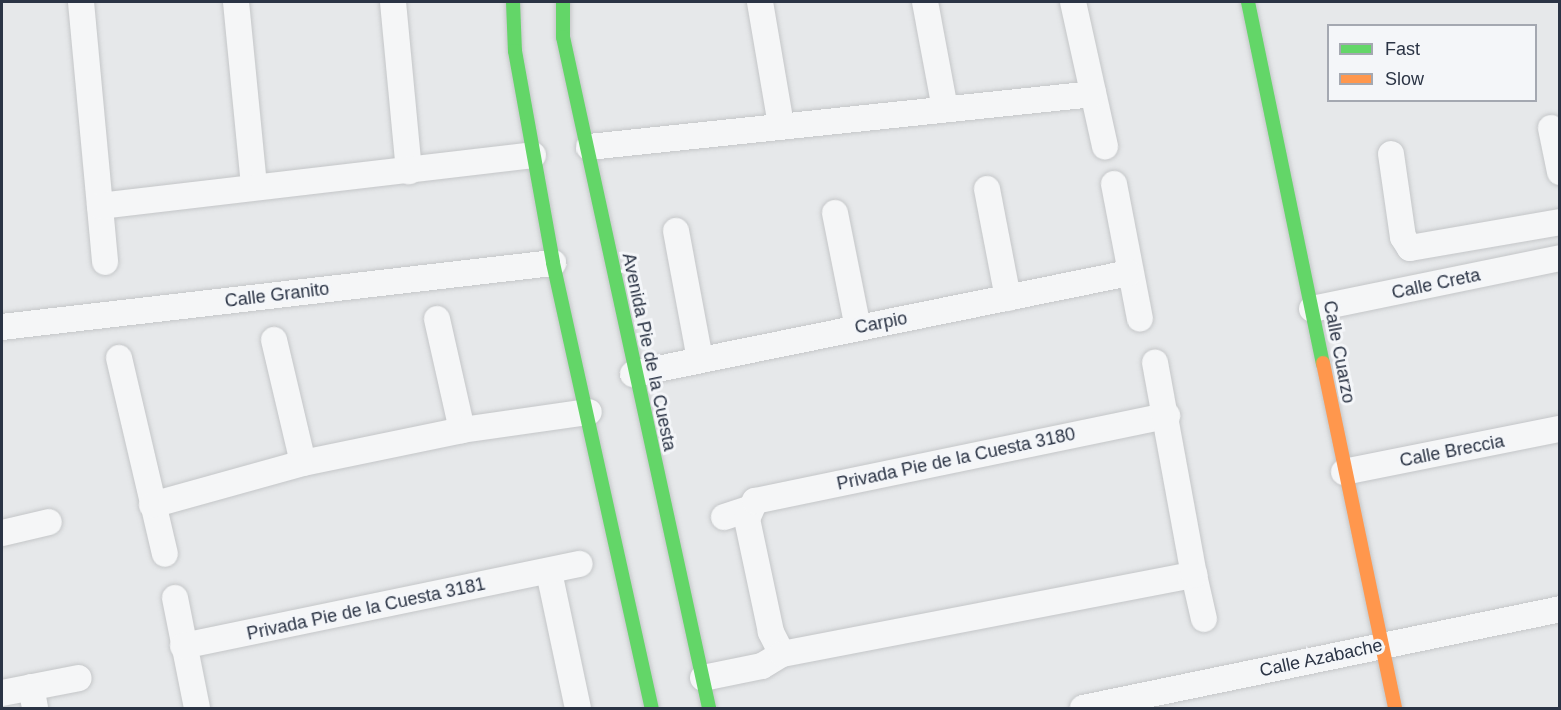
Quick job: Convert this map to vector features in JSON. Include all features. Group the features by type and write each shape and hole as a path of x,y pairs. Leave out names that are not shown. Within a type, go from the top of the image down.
{"main road":[{"path":"513,2 515,51 553,263 589,412 652,708"},
{"name":"Avenida Pie de la Cuesta","path":"563,2 563,37 589,147 633,374 709,708"},
{"name":"Calle Cuarzo","path":"1248,2 1344,472 1395,708"}],"street":[{"path":"81,2 105,262"},
{"path":"236,2 254,187"},
{"path":"393,2 410,171"},
{"path":"759,2 781,125"},
{"path":"926,2 945,109"},
{"path":"1073,2 1105,146"},
{"path":"589,147 781,125 1094,94"},
{"path":"1551,128 1560,172"},
{"path":"1390,154 1403,237 1410,248 1560,222"},
{"path":"100,206 533,156"},
{"path":"1114,184 1129,273 1140,319"},
{"path":"987,189 1008,298"},
{"path":"835,213 858,328"},
{"path":"676,231 700,359"},
{"name":"Calle Creta","path":"1312,309 1560,258"},
{"name":"Calle Granito","path":"2,327 553,263"},
{"name":"Carpio","path":"633,374 1129,273"},
{"path":"436,319 462,430"},
{"path":"274,340 303,463"},
{"path":"119,358 165,554"},
{"path":"1155,363 1167,416 1194,575 1204,619"},
{"path":"152,505 303,463 462,430 589,412"},
{"name":"Privada Pie de la Cuesta 3180","path":"724,517 749,509 755,501 1167,416"},
{"name":"Calle Breccia","path":"1344,472 1560,429"},
{"path":"749,509 771,632 782,654"},
{"path":"2,533 50,522"},
{"name":"Privada Pie de la Cuesta 3181","path":"183,646 580,564"},
{"path":"549,572 578,708"},
{"path":"703,678 762,666 782,654 1194,575"},
{"path":"175,598 197,708"},
{"name":"Calle Azabache","path":"1083,708 1560,609"},
{"path":"2,693 33,698 79,678"}],"traffic: fast":[{"path":"513,2 515,51 553,263 652,708"},
{"path":"563,2 563,37 709,708"},
{"path":"1248,2 1323,363"}],"traffic: slow":[{"path":"1323,363 1395,708"}]}
